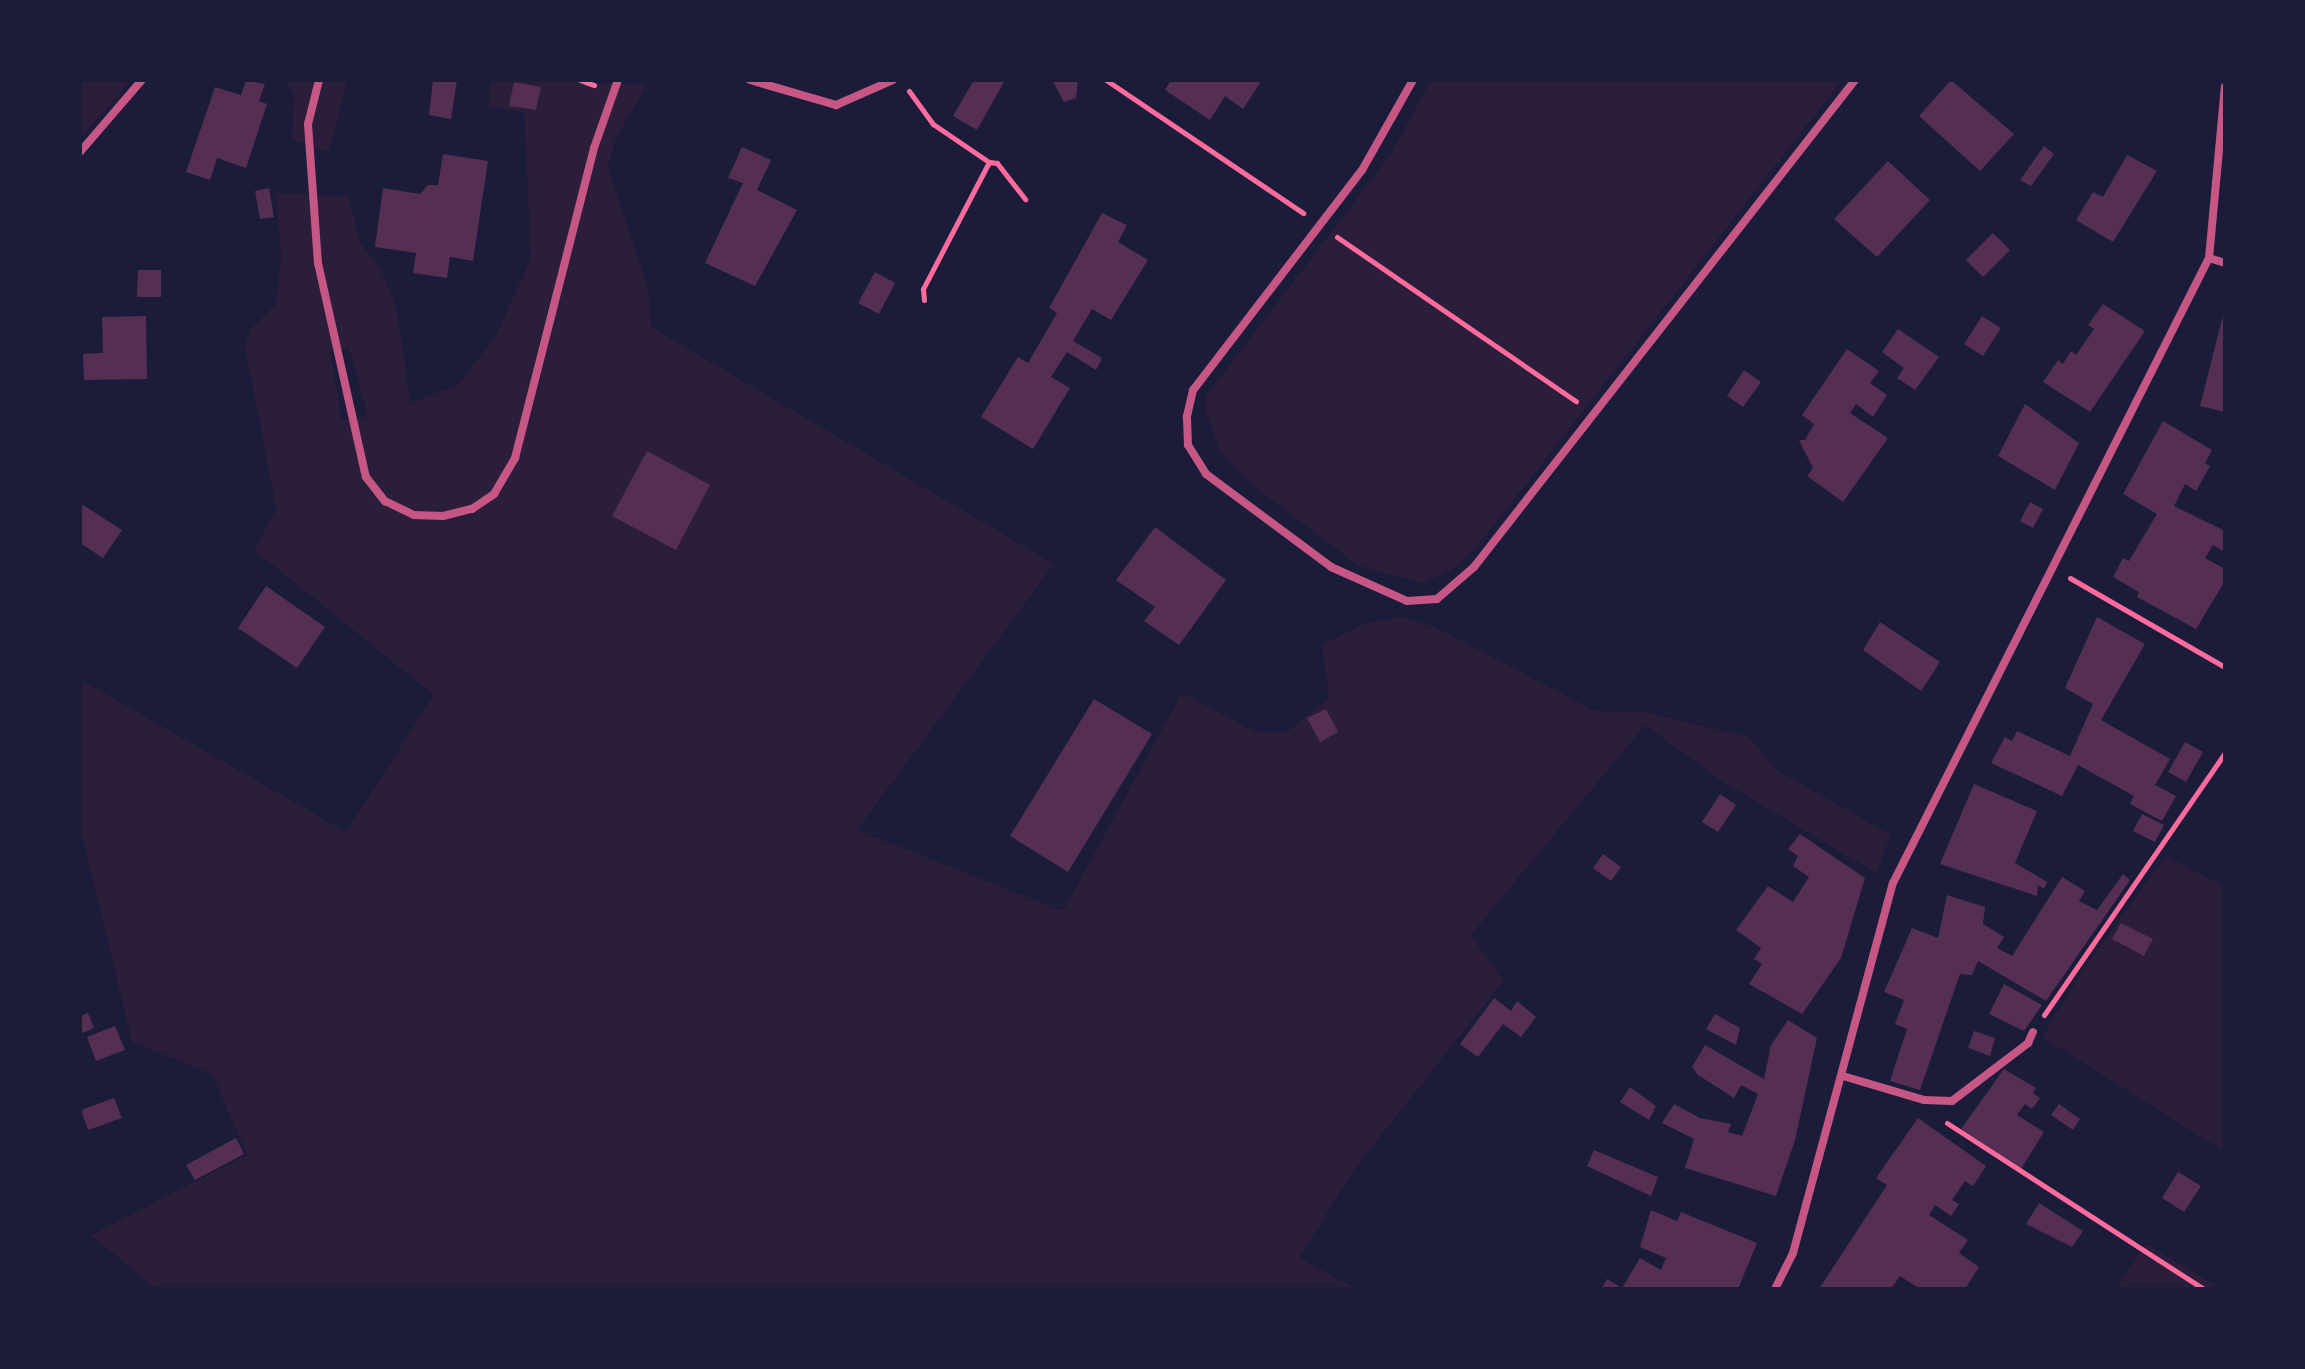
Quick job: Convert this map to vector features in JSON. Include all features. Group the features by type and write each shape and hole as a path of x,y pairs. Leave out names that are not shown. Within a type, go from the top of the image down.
{"street":[{"path":"80,152 142,80"},
{"path":"319,80 308,124 318,263 366,477 385,501 414,515 443,516 472,509 494,494 515,458 594,148 618,80"},
{"path":"750,80 836,105 893,80"},
{"path":"1413,80 1362,170 1193,390 1187,417 1188,445 1206,474 1331,567 1407,601 1437,599 1474,567 1855,80"},
{"path":"1775,1289 1793,1253 1893,883 2209,258 2225,87"},
{"path":"2209,258 2225,263"},
{"path":"1843,1076 1924,1100 1952,1101 2028,1043 2033,1032"}],"path":[{"path":"902,80 933,124 1004,170 1025,199"},
{"path":"1106,80 1593,413"},
{"path":"924,300 923,289 989,162"},
{"path":"2054,569 2225,667"},
{"path":"2033,1032 2225,753"},
{"path":"1924,1100 1944,1121 2204,1289"}],"shaded area":[{"path":"80,80 131,80 80,139"},
{"path":"275,80 348,80 329,152 292,139 294,97 288,85"},
{"path":"490,80 647,84 615,141 608,167 648,287 651,327 1054,564 857,830 1063,911 1182,693 1254,731 1287,732 1329,698 1322,644 1367,623 1402,617 1435,627 1595,711 1646,712 1749,737 1775,769 1891,835 1876,873 1722,781 1645,725 1471,935 1503,981 1356,1167 1299,1258 1358,1289 156,1289 91,1235 247,1155 212,1074 132,1042 80,827 80,679 346,832 434,695 254,550 276,510 245,345 252,328 276,304 281,258 276,193 349,196 360,242 381,270 396,307 411,403 459,384 496,335 531,258 524,112 489,107","holes":["349,348 368,416 342,420 330,351"]},
{"path":"1431,80 1842,80 1479,544 1453,569 1423,583 1359,566 1260,491 1221,452 1205,410 1207,395 1391,154"},
{"path":"2166,856 2225,886 2225,1152 2042,1037 2086,966"},
{"path":"2146,1244 2222,1289 2116,1289"}],"building":[{"path":"246,80 265,84 259,101 267,104 246,168 217,158 210,180 186,172 215,87 241,95"},
{"path":"433,80 457,80 451,119 429,115"},
{"path":"974,80 1005,80 977,130 953,116"},
{"path":"1052,80 1078,80 1076,98 1064,102"},
{"path":"1171,80 1262,80 1243,109 1225,96 1210,120 1165,90"},
{"path":"1951,80 2014,134 1980,171 1919,116"},
{"path":"514,82 541,87 536,110 509,106"},
{"path":"2044,146 2054,154 2031,186 2020,180"},
{"path":"742,147 771,160 757,190 797,210 755,286 705,263 743,183 728,178"},
{"path":"443,154 488,161 473,261 450,257 447,278 413,273 416,253 375,247 383,188 420,194 428,185 438,185"},
{"path":"2127,155 2157,171 2113,242 2076,220 2093,192 2103,197"},
{"path":"1888,161 1930,200 1877,257 1834,219"},
{"path":"269,188 274,217 260,219 255,191"},
{"path":"1102,213 1127,225 1118,242 1148,260 1111,320 1092,309 1073,341 1102,358 1096,370 1067,352 1051,377 1070,388 1033,449 981,417 1018,357 1028,363 1057,313 1049,308"},
{"path":"1993,233 2010,250 1983,277 1966,260"},
{"path":"138,270 161,270 161,297 137,297"},
{"path":"875,272 895,283 879,314 858,303"},
{"path":"2103,304 2145,331 2090,412 2043,382 2058,360 2063,364 2071,351 2076,355 2094,329 2088,325"},
{"path":"2225,311 2225,412 2200,406"},
{"path":"146,316 147,379 84,380 83,354 103,353 102,317"},
{"path":"1982,316 2001,328 1983,356 1964,344"},
{"path":"1898,329 1939,357 1915,390 1897,378 1904,368 1882,352"},
{"path":"1847,349 1879,371 1870,383 1887,395 1873,417 1856,404 1850,413 1888,438 1843,502 1807,476 1813,468 1799,440 1805,440 1814,424 1802,415"},
{"path":"1744,370 1761,382 1743,407 1727,396"},
{"path":"2025,404 2079,443 2055,490 1998,456"},
{"path":"2163,421 2212,450 2205,463 2210,466 2196,491 2185,484 2174,506 2225,531 2225,552 2213,545 2205,558 2225,569 2225,581 2196,629 2137,597 2139,592 2113,577 2123,558 2129,561 2157,514 2123,494"},
{"path":"647,451 710,485 676,550 612,516"},
{"path":"2030,502 2043,509 2033,528 2020,521"},
{"path":"80,503 122,530 103,558 80,543"},
{"path":"1155,527 1226,580 1179,645 1144,621 1155,607 1116,580"},
{"path":"266,586 325,627 297,668 238,628"},
{"path":"2097,617 2145,644 2101,720 2170,759 2155,785 2176,796 2162,821 2130,804 2134,796 2078,765 2062,796 1991,763 2005,737 2012,741 2017,731 2070,756 2093,704 2065,688"},
{"path":"1880,622 1940,662 1921,691 1863,650"},
{"path":"1094,699 1152,734 1068,872 1010,836"},
{"path":"1326,709 1338,732 1320,742 1307,718"},
{"path":"2185,742 2203,752 2186,782 2168,772"},
{"path":"1974,784 2037,811 2015,863 2047,882 2044,889 2038,885 2037,896 1940,864"},
{"path":"1720,794 1736,805 1718,832 1702,822"},
{"path":"2142,814 2164,825 2155,842 2133,831"},
{"path":"1800,834 1865,878 1841,958 1802,1014 1749,984 1762,964 1754,959 1761,948 1736,930 1768,886 1793,902 1809,877 1793,866 1798,856 1788,849"},
{"path":"1603,854 1621,867 1611,881 1593,868"},
{"path":"2123,874 2130,880 2046,1001 1978,961 1972,975 1960,974 1920,1090 1890,1081 1907,1029 1895,1024 1904,1000 1884,992 1912,928 1938,938 1947,895 1985,907 1983,924 2004,937 1997,948 2012,956 2062,877 2085,891 2079,901 2097,910"},
{"path":"2121,923 2153,939 2144,956 2112,939"},
{"path":"2004,984 2042,1005 2024,1031 1989,1014"},
{"path":"1494,998 1511,1011 1517,1001 1536,1017 1521,1037 1503,1024 1478,1057 1460,1044"},
{"path":"88,1013 94,1028 80,1034 80,1016"},
{"path":"1715,1014 1740,1028 1736,1045 1706,1029"},
{"path":"1788,1020 1817,1038 1795,1140 1776,1196 1685,1168 1694,1139 1662,1123 1674,1104 1700,1118 1731,1124 1728,1132 1742,1136 1758,1094 1741,1085 1734,1098 1698,1075 1692,1067 1705,1045 1764,1079 1771,1045"},
{"path":"115,1026 125,1050 96,1061 87,1037"},
{"path":"1974,1031 1995,1038 1990,1056 1968,1048"},
{"path":"2004,1069 2036,1088 2033,1093 2040,1098 2032,1109 2025,1104 2017,1115 2044,1132 2021,1169 1961,1129"},
{"path":"1630,1087 1656,1106 1649,1120 1620,1102"},
{"path":"114,1098 122,1118 88,1130 81,1110"},
{"path":"2059,1104 2080,1119 2073,1130 2051,1115"},
{"path":"1918,1118 1986,1166 1973,1186 1965,1181 1952,1200 1959,1204 1951,1216 1935,1205 1929,1215 1968,1240 1959,1253 1979,1267 1965,1289 1920,1289 1900,1276 1891,1289 1819,1289 1887,1185 1876,1178"},
{"path":"236,1138 244,1154 195,1180 186,1165"},
{"path":"1594,1150 1658,1177 1651,1196 1587,1166"},
{"path":"2178,1172 2201,1186 2184,1212 2162,1198"},
{"path":"2039,1203 2083,1231 2072,1247 2026,1224"},
{"path":"1651,1210 1677,1221 1681,1212 1757,1243 1738,1289 1601,1289 1607,1279 1622,1288 1640,1258 1661,1270 1666,1258 1640,1247"}]}
